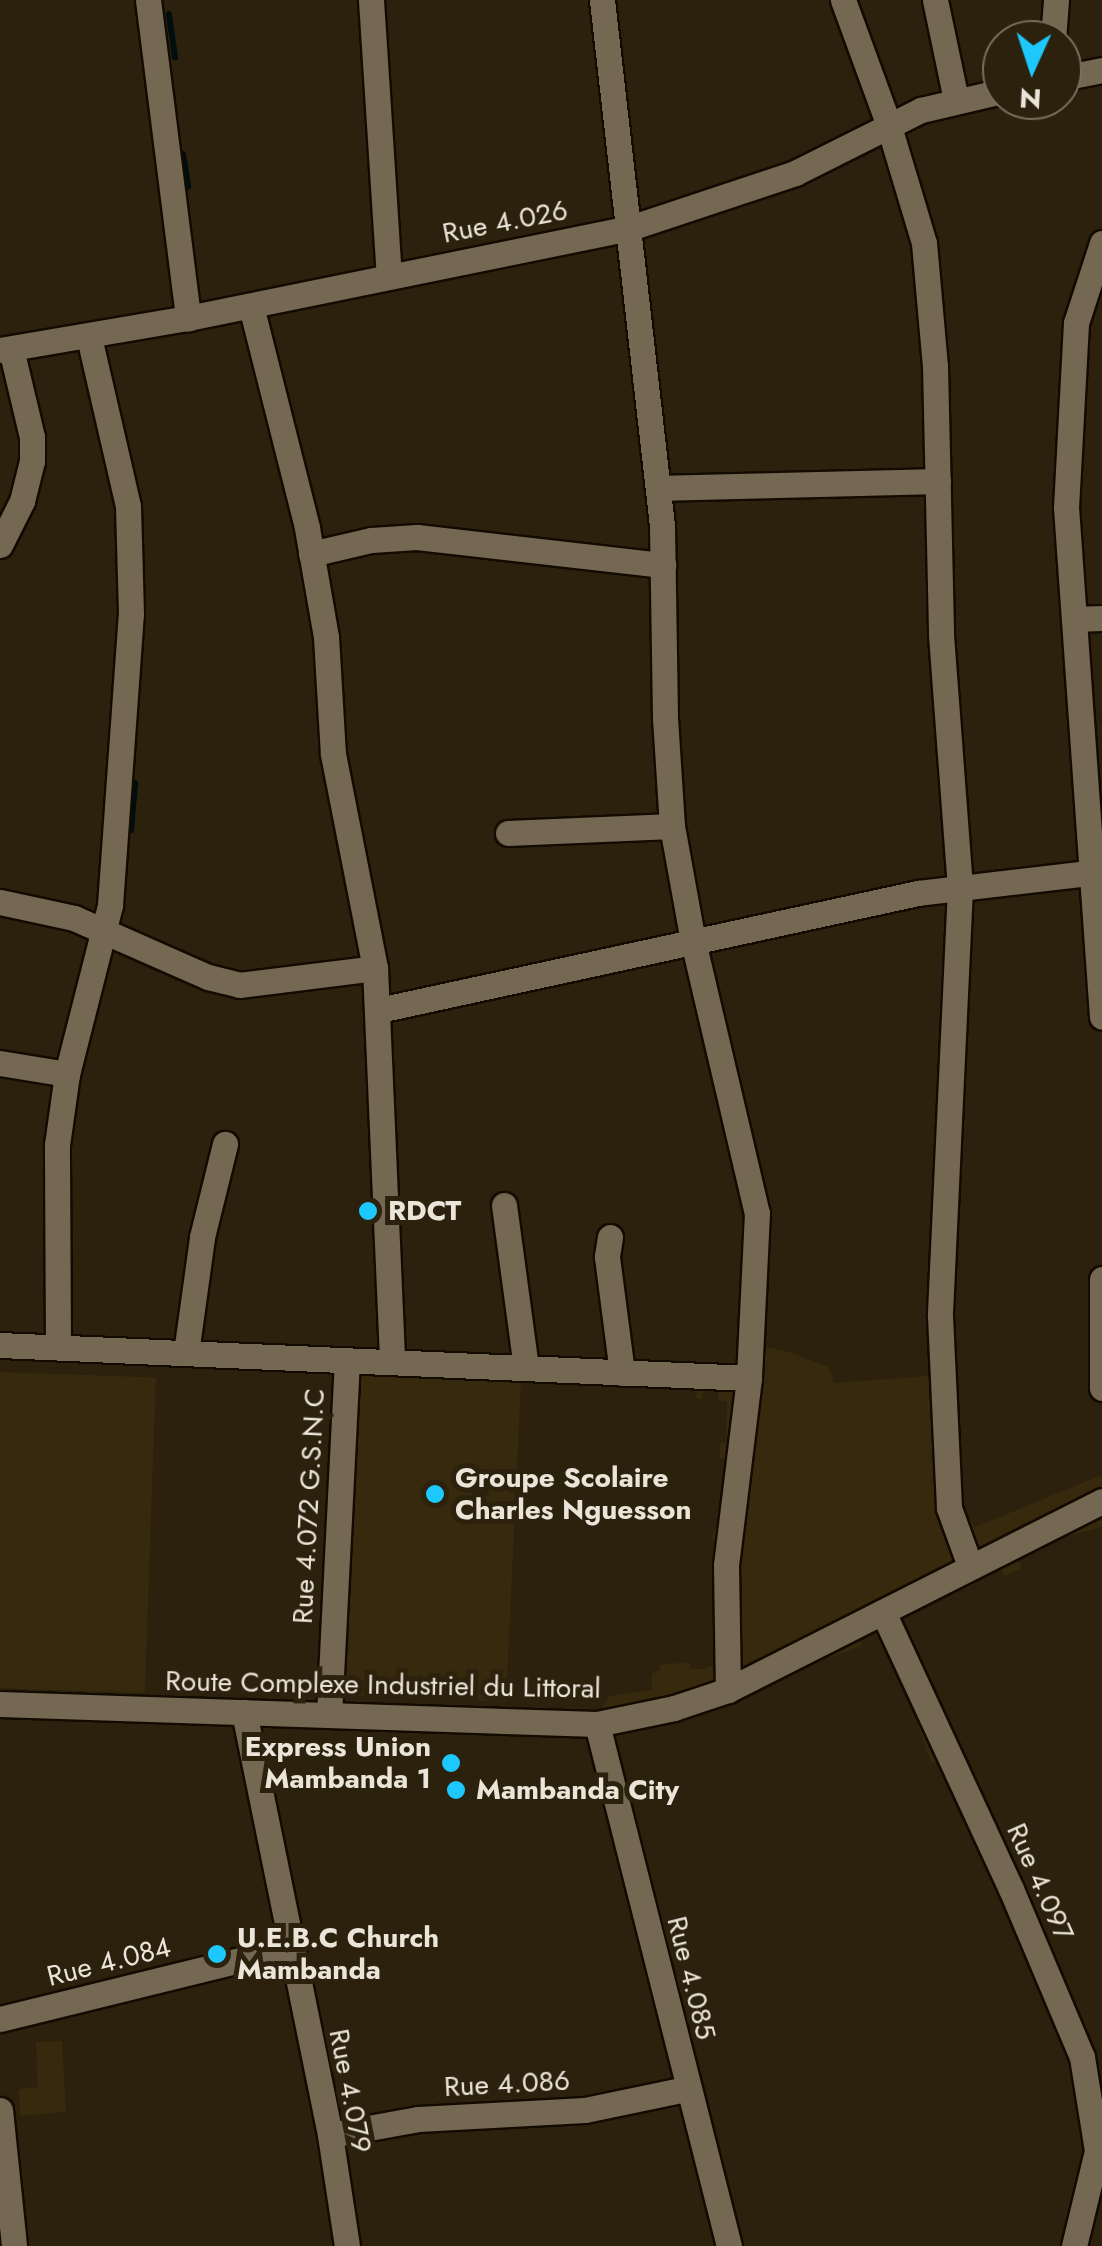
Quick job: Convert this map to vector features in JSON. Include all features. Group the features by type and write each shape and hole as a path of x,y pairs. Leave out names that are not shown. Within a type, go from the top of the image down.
{"street":[{"path":"148,0 188,318"},
{"path":"372,0 389,276"},
{"path":"602,0 658,488 672,826 693,941 757,1213 749,1378 726,1565 728,1690"},
{"path":"843,0 888,123 924,243 936,366 941,635 960,888 940,1316 949,1508 970,1566"},
{"path":"935,0 956,100"},
{"name":"Rue 4.026","path":"5,349 251,306 630,228 795,173 888,123 982,95"},
{"path":"1102,244 1093,294 1076,323 1066,507 1094,861 1102,1017"},
{"path":"251,306 311,554 326,637 334,754 375,968 380,1010 392,1362"},
{"path":"58,1348 58,1146 67,1074 106,930 131,558 120,454 88,337"},
{"path":"0,545 22,501 32,461 32,437 5,349"},
{"path":"658,488 938,481"},
{"path":"311,554 371,540 417,537 663,565"},
{"path":"1074,619 1102,618"},
{"path":"508,834 672,826"},
{"path":"380,1010 693,941 1094,861"},
{"path":"0,902 106,930 208,977 239,985 375,968"},
{"path":"0,1063 67,1074"},
{"path":"186,1353 202,1237 225,1144"},
{"path":"504,1205 526,1368"},
{"path":"610,1237 607,1257 622,1373"},
{"path":"1102,1279 1102,1388"},
{"path":"0,1345 749,1378"},
{"name":"Rue 4.072 G.S.N.C","path":"329,1716 347,1360"},
{"name":"Route Complexe Industriel du Littoral","path":"0,1704 597,1724 674,1708 728,1690 1102,1501"},
{"name":"Rue 4.097","path":"883,1612 1012,1889 1078,2047 1094,2115 1097,2151 1074,2246"},
{"name":"Rue 4.079","path":"244,1712 330,2135 347,2246"},
{"name":"Rue 4.085","path":"597,1724 686,2089 729,2246"},
{"name":"Rue 4.084","path":"0,2019 290,1948"},
{"path":"1078,2047 1102,2036"},
{"name":"Rue 4.086","path":"330,2135 418,2118 586,2110 686,2089"},
{"path":"0,2110 14,2246"}],"shaded area":[{"path":"746,1343 789,1352 828,1367 834,1383 928,1376 950,1387 959,1441 953,1449 956,1480 962,1508 975,1527 1102,1475 1102,1527 1042,1543 1042,1550 1018,1558 1022,1568 1005,1576 1000,1565 970,1587 944,1596 932,1591 894,1608 921,1670 927,1668 927,1680 969,1764 931,1762 911,1703 875,1631 859,1636 861,1646 836,1655 594,1722 609,1696 652,1690 652,1674 660,1670 660,1665 689,1662 691,1669 702,1669 714,1665 723,1545 712,1538 721,1512 725,1459 720,1458 720,1443 726,1442 727,1402 718,1400 718,1392 703,1391 702,1399 696,1398 699,1368 743,1369"},
{"path":"0,1372 156,1377 145,1693 0,1688"},
{"name":"Groupe Scolaire Charles Nguesson","path":"361,1376 521,1382 506,1702 343,1695 349,1637 341,1636 342,1610 350,1610"},
{"path":"62,2041 66,2112 20,2116 19,2089 38,2087 36,2042"}],"waterway":[{"path":"169,14 175,58"},
{"path":"183,154 188,187"},
{"path":"131,830 135,783"}],"place":[{"name":"RDCT","path":"368,1211"},
{"name":"Groupe Scolaire Charles Nguesson","path":"435,1494"},
{"name":"Express Union Mambanda 1","path":"451,1763"},
{"name":"Mambanda City","path":"456,1790"},
{"name":"U.E.B.C Church Mambanda","path":"217,1954"}]}
